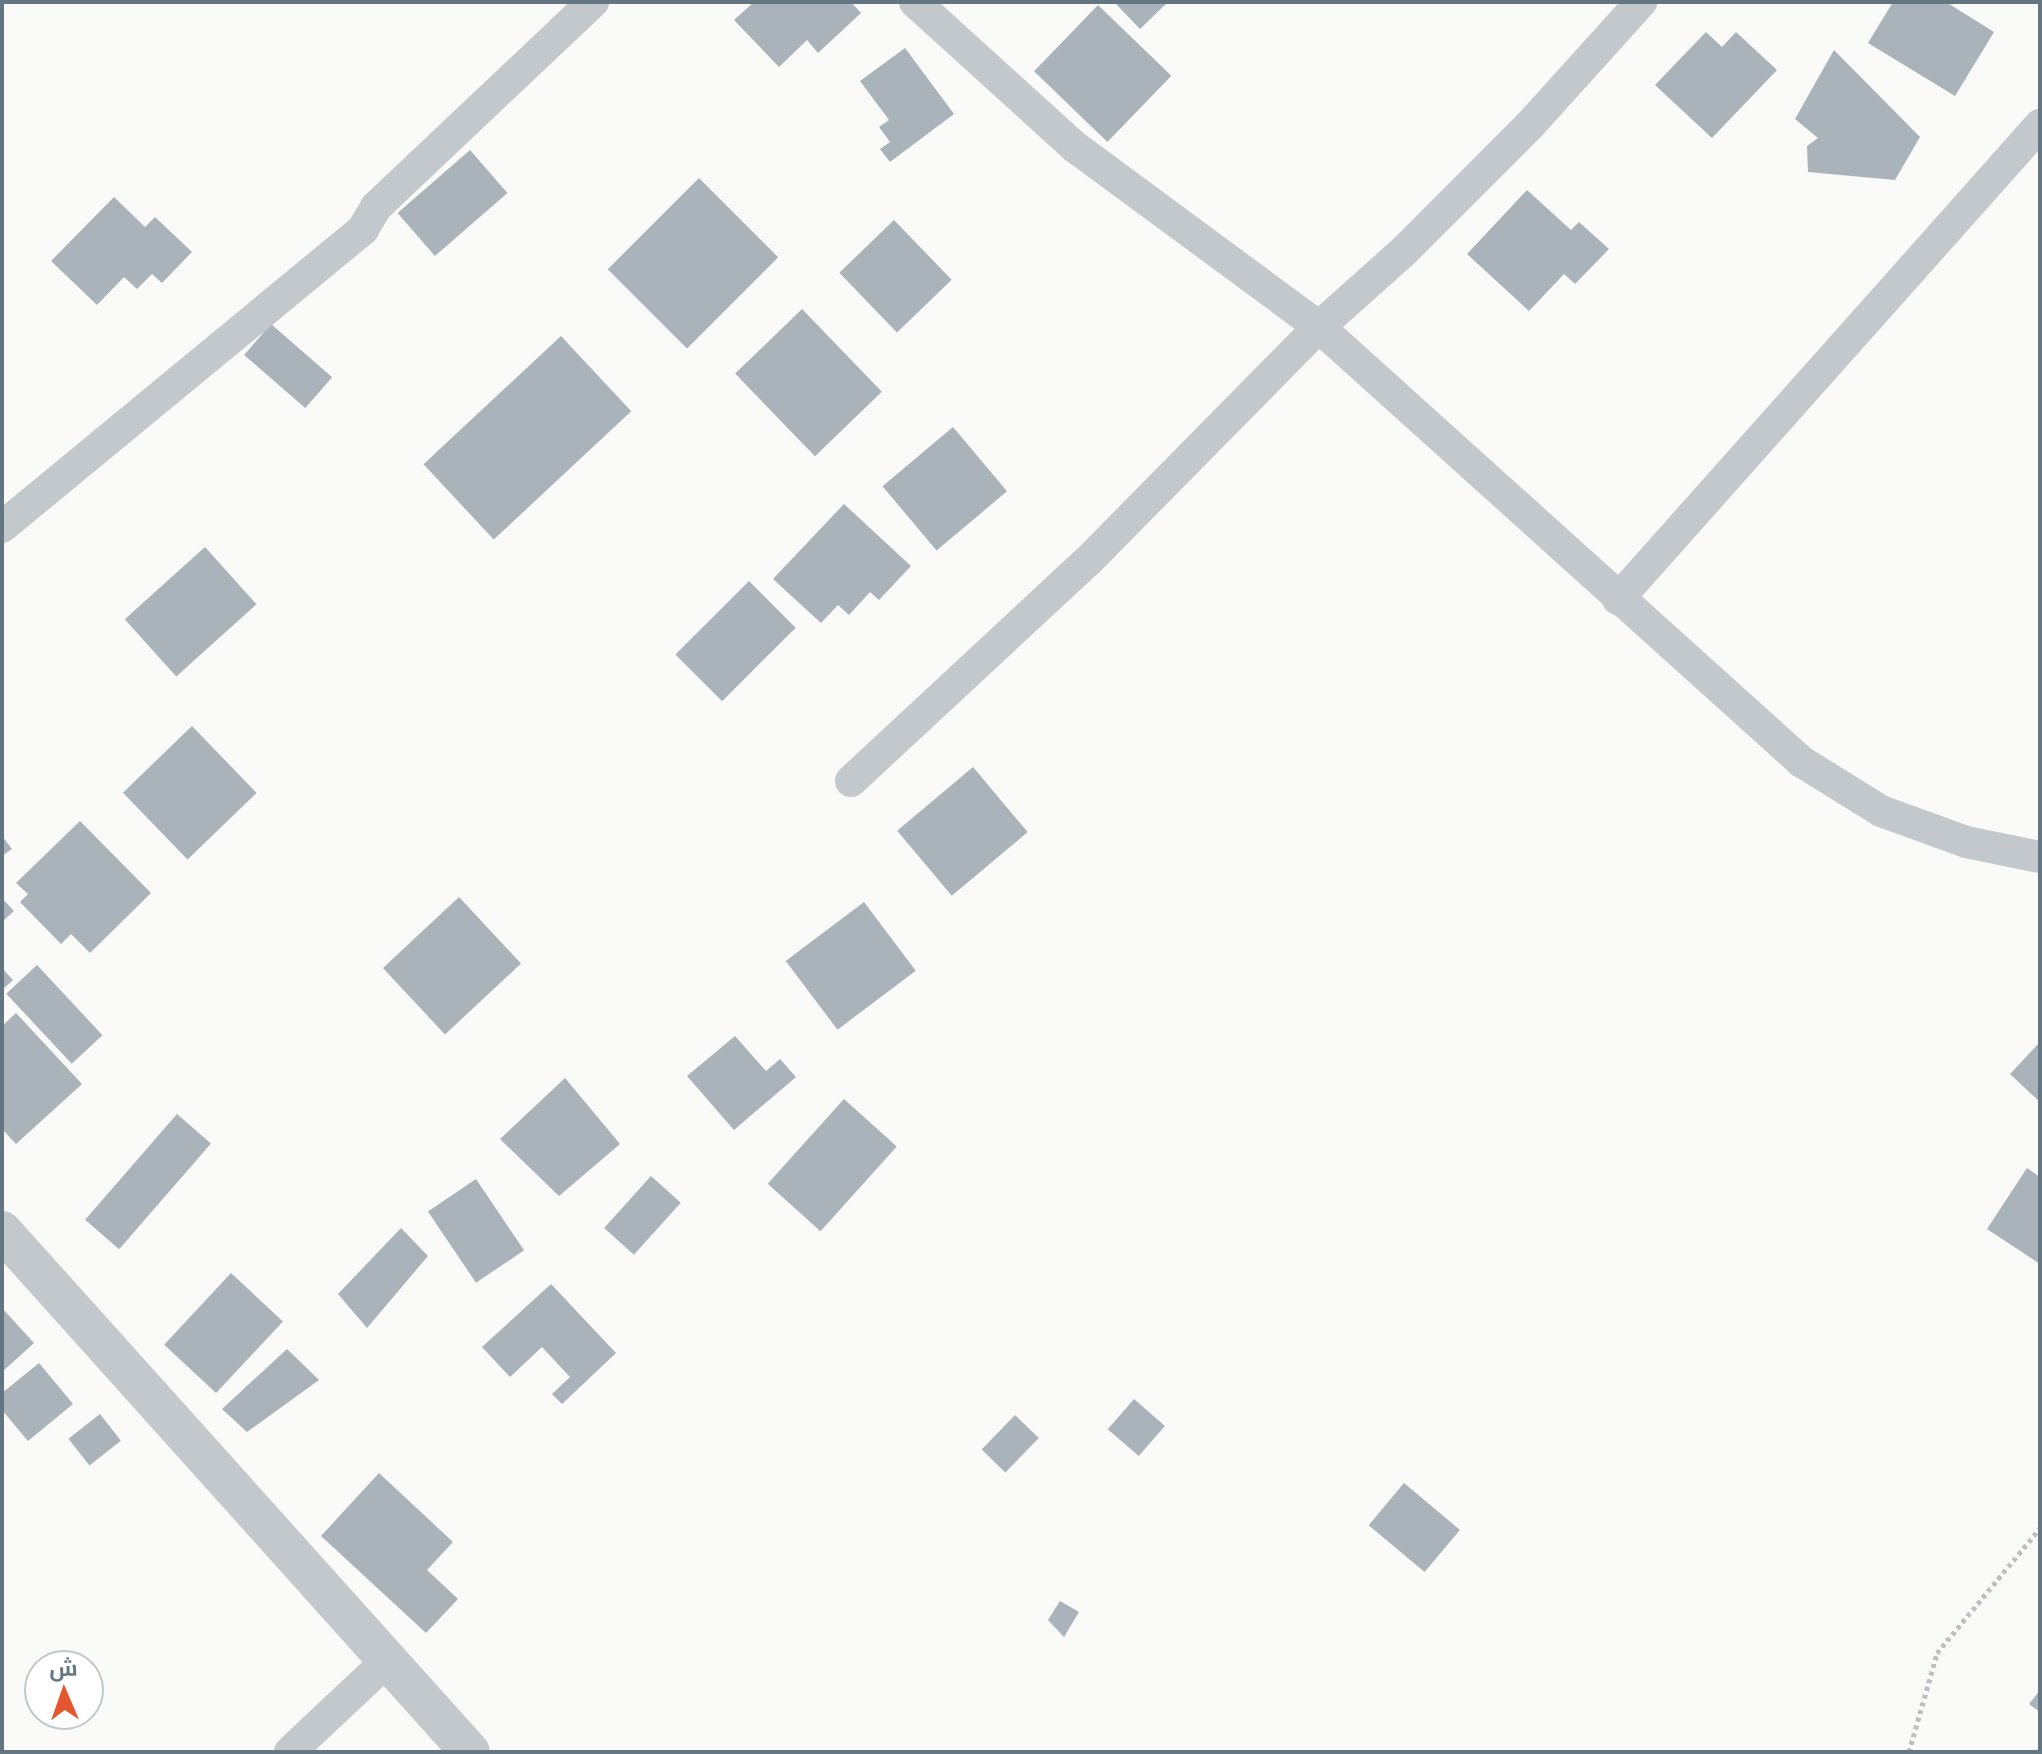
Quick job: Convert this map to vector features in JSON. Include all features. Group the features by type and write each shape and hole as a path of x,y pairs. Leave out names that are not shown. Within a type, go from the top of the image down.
{"street":[{"path":"2,527 363,229 376,207 593,2"},
{"path":"915,2 1075,147 1319,327 1802,762 1881,811 1966,842 2040,857"},
{"path":"851,781 1087,562 1319,327 1530,125 1641,2"},
{"path":"1618,599 2040,125"},
{"path":"2,1231 470,1752"},
{"path":"290,1752 388,1660"}],"path":[{"path":"1909,1752 1937,1653 2040,1528"}],"building":[{"path":"754,2 851,2 861,13 818,53 807,40 779,67 734,20"},
{"path":"1114,2 1168,2 1140,29"},
{"path":"1893,2 1946,2 1994,32 1955,96 1868,43"},
{"path":"1098,5 1171,76 1107,142 1034,71"},
{"path":"1706,32 1722,47 1736,32 1777,70 1712,138 1655,85"},
{"path":"905,48 954,114 890,162 880,149 890,142 879,127 889,120 860,81"},
{"path":"1834,50 1920,137 1895,180 1808,172 1807,146 1818,138 1795,119"},
{"path":"470,150 507,193 435,256 398,213"},
{"path":"699,178 778,257 687,348 608,269"},
{"path":"1527,190 1571,230 1579,222 1609,249 1575,284 1564,274 1529,311 1467,254"},
{"path":"114,197 145,227 155,217 192,252 162,283 152,274 137,289 124,277 97,305 51,261"},
{"path":"894,220 952,280 897,332 839,273"},
{"path":"802,309 882,392 815,456 735,374"},
{"path":"271,324 332,377 305,408 244,355"},
{"path":"561,336 631,411 494,540 424,464"},
{"path":"953,427 1007,491 937,550 883,486"},
{"path":"844,504 911,566 879,600 870,592 849,615 838,605 821,623 773,579"},
{"path":"205,547 257,604 176,676 125,619"},
{"path":"749,581 796,628 722,701 675,655"},
{"path":"192,726 257,793 188,860 123,793"},
{"path":"973,767 1028,832 952,896 897,831"},
{"path":"80,821 151,893 90,953 71,934 61,944 20,902 28,894 16,883"},
{"path":"2,836 12,849 2,856"},
{"path":"459,897 521,964 445,1034 383,968"},
{"path":"2,898 14,911 2,922"},
{"path":"864,902 916,971 837,1030 786,961"},
{"path":"37,965 102,1035 72,1064 6,994"},
{"path":"2,968 13,980 2,990"},
{"path":"16,1013 82,1084 16,1144 2,1129 2,1026"},
{"path":"735,1036 766,1071 780,1059 796,1077 734,1130 687,1076"},
{"path":"2040,1042 2040,1102 2010,1074"},
{"path":"565,1078 620,1144 559,1196 500,1139"},
{"path":"844,1099 897,1147 820,1231 768,1184"},
{"path":"177,1114 211,1144 119,1249 85,1220"},
{"path":"2027,1168 2040,1177 2040,1264 1987,1229"},
{"path":"651,1176 681,1203 634,1255 604,1228"},
{"path":"476,1179 524,1250 476,1283 428,1211"},
{"path":"401,1228 428,1256 367,1328 338,1294"},
{"path":"231,1273 283,1321 216,1393 164,1345"},
{"path":"551,1284 616,1353 562,1404 552,1394 570,1377 542,1347 510,1377 482,1347"},
{"path":"2,1308 34,1343 2,1372"},
{"path":"287,1349 319,1380 247,1432 222,1409"},
{"path":"39,1363 73,1404 28,1441 2,1410 2,1393"},
{"path":"1134,1399 1165,1426 1139,1456 1108,1429"},
{"path":"100,1414 121,1441 89,1465 68,1439"},
{"path":"1015,1415 1039,1438 1005,1472 982,1450"},
{"path":"379,1473 453,1542 427,1570 458,1599 426,1633 321,1536"},
{"path":"1404,1483 1460,1530 1425,1572 1369,1525"},
{"path":"1060,1601 1079,1612 1064,1637 1048,1620"},
{"path":"2040,1690 2040,1712 2029,1704"}]}
